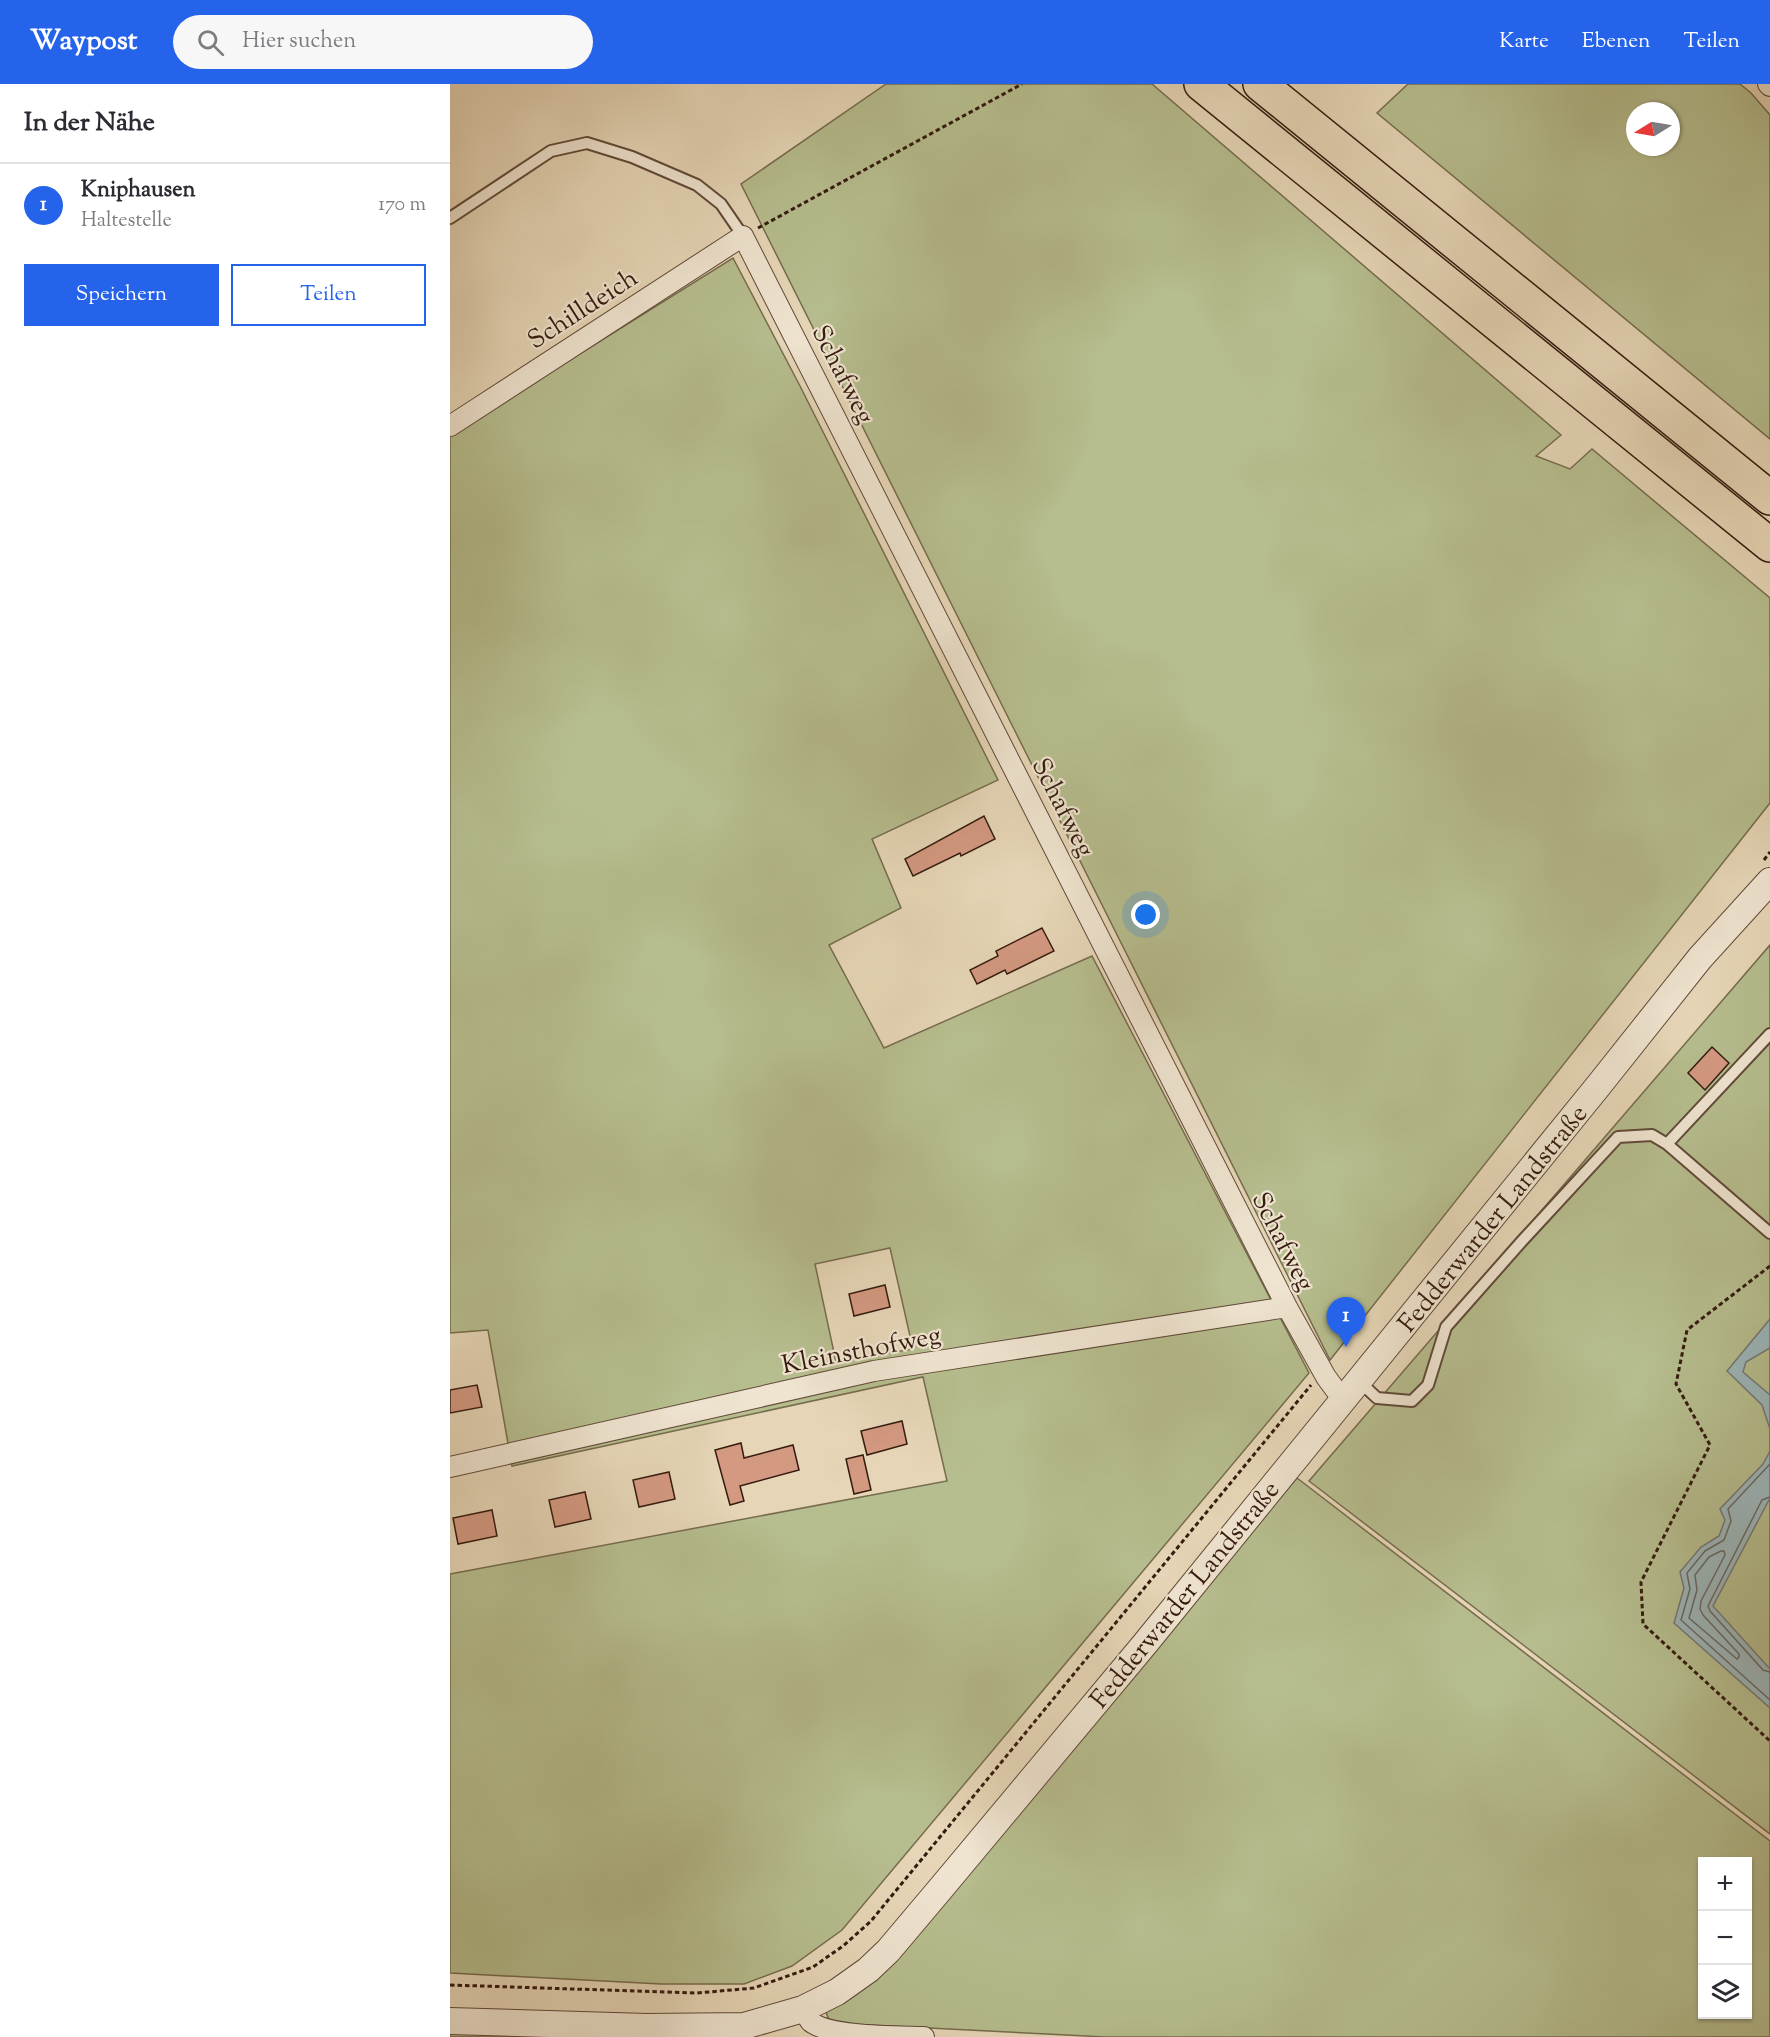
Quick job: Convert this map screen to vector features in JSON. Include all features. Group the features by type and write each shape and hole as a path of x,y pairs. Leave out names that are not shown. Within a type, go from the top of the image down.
{"highway":[{"path":"1201,84 1770,545"},
{"path":"1260,84 1770,498"}],"street":[{"name":"Schilldeich","path":"450,426 743,236"},
{"name":"Schafweg","path":"743,236 1287,1307 1326,1377 1343,1400"},
{"name":"Fedderwarder Landstraße","path":"450,2021 647,2027 744,2026 803,2009 837,1992 868,1970 888,1951 1144,1645 1700,958 1770,881"},
{"name":"Kleinsthofweg","path":"450,1467 874,1371 1287,1307"},
{"path":"803,2009 810,2021 822,2029 843,2034 924,2037"}],"lane":[{"path":"450,218 551,151 587,143 632,157 697,185 722,204 743,236"},
{"path":"1667,1144 1770,1034"},
{"path":"1359,1380 1377,1398 1412,1401 1428,1384 1446,1327 1618,1137 1653,1135 1667,1144 1770,1233"}],"path":[{"path":"743,236 1022,84"},
{"path":"1770,1266 1687,1330 1676,1384 1710,1445 1641,1582 1643,1624 1770,1741"},
{"path":"450,1985 697,1993 754,1988 813,1967 843,1946 871,1921 1311,1384 1326,1377"}],"green space":[{"path":"886,84 1152,84 1561,435 1536,456 1570,469 1592,449 1770,598 1770,803 1330,1360 741,184"},
{"path":"1408,84 1740,84 1751,93 1770,115 1770,439 1377,113"},
{"path":"733,258 800,386 998,780 872,839 901,908 829,945 884,1048 1092,956 1309,1373 842,1930 792,1966 744,1984 661,1984 450,1973 450,1574 947,1481 923,1377 512,1466 488,1330 450,1333 450,435","holes":["890,1248 913,1349 836,1362 815,1264"]},
{"path":"1770,945 1770,1834 1309,1481"},
{"path":"1297,1478 1770,1841 1770,2037 1106,2037 830,2023 826,2012 864,1984 903,1949"},
{"path":"450,2033 587,2037 450,2037"}],"water":[{"path":"1770,1319 1770,1348 1746,1362 1743,1372 1770,1395 1770,1429 1762,1405 1727,1371"},
{"path":"1770,1451 1770,1498 1713,1606 1770,1669 1770,1708 1674,1623 1684,1588 1680,1572 1701,1547 1719,1536 1725,1520 1720,1509 1763,1464"}],"building":[{"path":"984,816 995,839 913,876 905,859"},
{"path":"1042,928 1054,951 1007,974 1005,970 977,984 970,970 998,956 996,951"},
{"path":"1712,1047 1729,1063 1705,1090 1688,1073"},
{"path":"885,1285 890,1307 854,1316 849,1294"},
{"path":"477,1385 482,1407 450,1413 450,1390"},
{"path":"902,1421 907,1444 867,1455 861,1431"},
{"path":"741,1443 744,1458 793,1445 799,1470 740,1486 744,1501 730,1505 715,1450"},
{"path":"863,1455 871,1490 854,1494 846,1459"},
{"path":"669,1472 675,1499 639,1507 633,1480"},
{"path":"585,1492 591,1519 555,1527 549,1500"},
{"path":"492,1510 497,1536 458,1544 453,1518"}],"place":[{"name":"Kniphausen","path":"1346,1347"}]}
